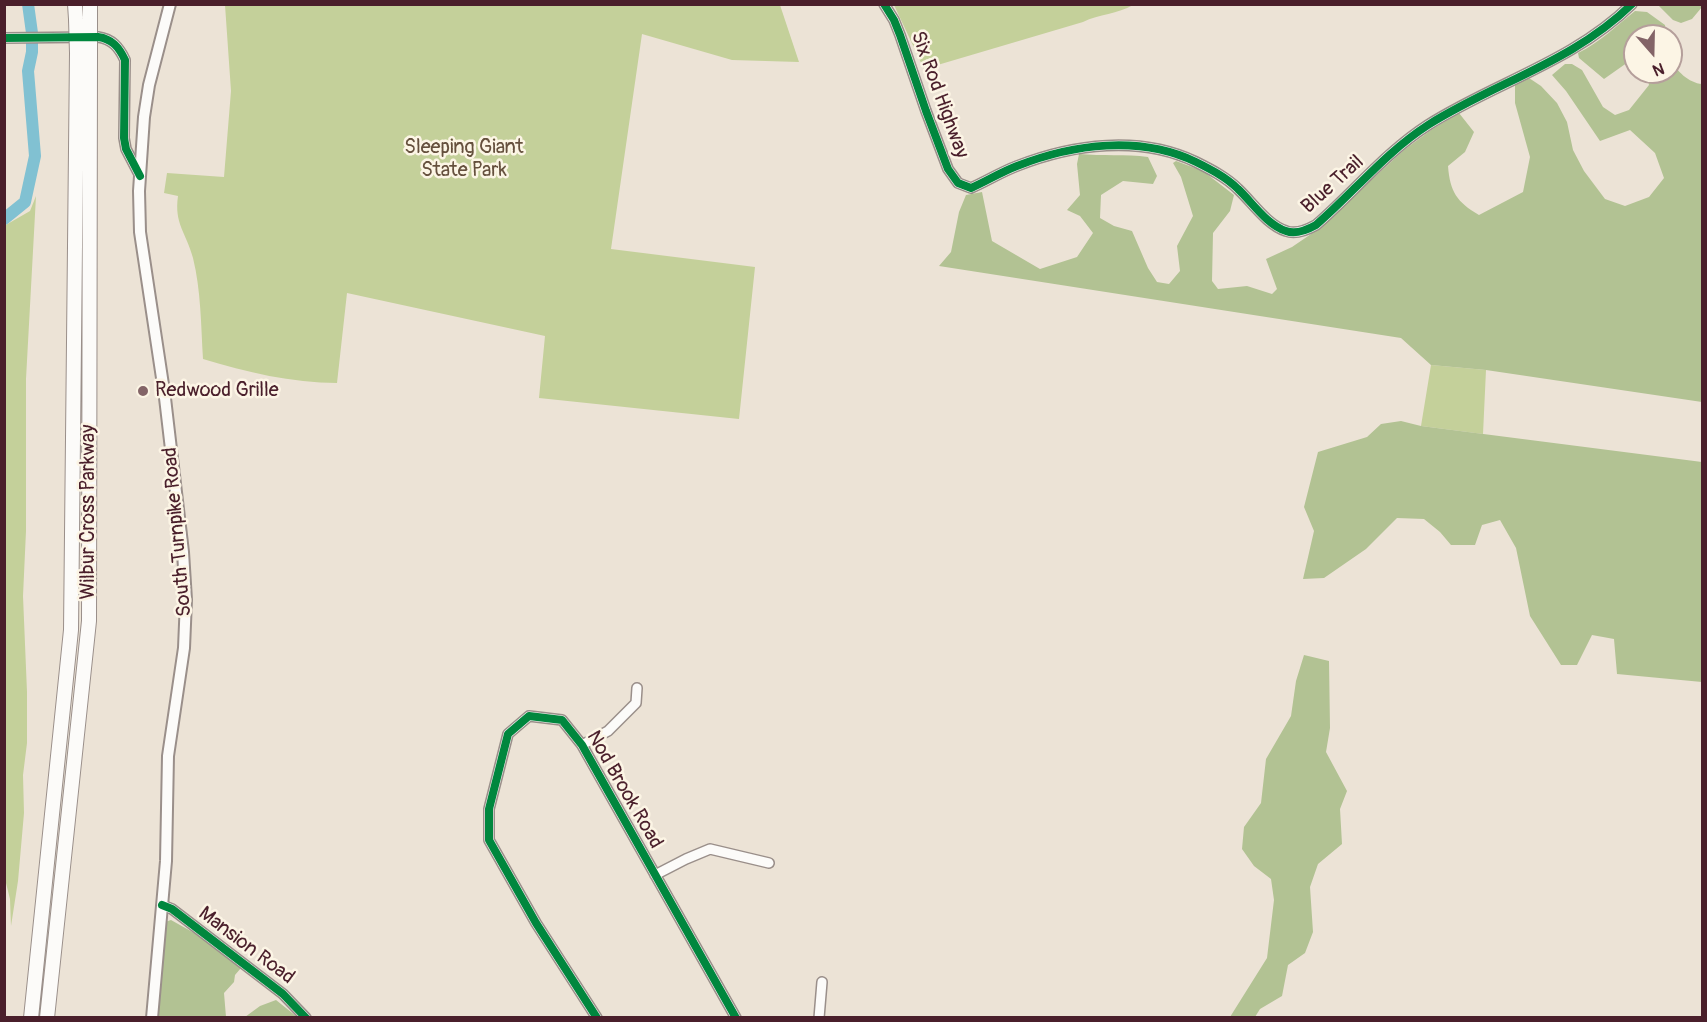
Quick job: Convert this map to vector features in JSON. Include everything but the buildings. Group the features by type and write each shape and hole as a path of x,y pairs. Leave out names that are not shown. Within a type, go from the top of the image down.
{"highway":[{"name":"Wilbur Cross Parkway","path":"31,1017 71,630 84,53 90,11"},
{"name":"Wilbur Cross Parkway","path":"47,1017 89,621 84,53 76,12"}],"main road":[{"name":"South Turnpike Road","path":"153,1017 166,861 168,756 184,648 186,600 183,552 165,398 140,232 139,191 144,117 150,79 170,4"}],"street":[{"name":"Six Rod Highway","path":"884,4 900,35 948,169 958,183 971,188"},
{"name":"Blue Trail","path":"971,188 1014,167 1054,153 1093,147 1143,148 1189,159 1203,165 1236,186 1283,230 1302,232 1316,225 1416,133 1453,110 1576,48 1603,30 1632,4"},
{"path":"4,38 105,38 121,50 125,60 124,138 130,159 140,176"},
{"path":"582,745 608,731 636,703 637,687"},
{"name":"Nod Brook Road","path":"597,1017 536,923 489,840 489,809 508,734 529,716 562,720 582,745 736,1017"},
{"path":"655,875 710,849 769,863"},
{"name":"Mansion Road","path":"162,905 172,909 283,994 306,1017"},
{"path":"819,1017 822,982"}],"green space":[{"name":"Sleeping Giant State Park","path":"225,5 780,5 799,62 732,60 642,34 611,249 755,267 739,419 539,398 545,336 347,293 337,383 269,376 203,359 196,270 179,221 178,196 164,193 167,173 224,177 231,91"},
{"path":"894,5 1133,5 924,69"},
{"path":"1658,5 1702,5 1702,7 1692,19 1681,23 1673,20"},
{"path":"1635,11 1647,12 1664,24 1623,24 1623,66 1604,79 1579,58 1578,53"},
{"path":"1565,64 1572,64 1582,70 1603,107 1615,115 1629,110 1649,85 1683,84 1683,75 1702,84 1702,402 1486,370 1431,365 1401,338 939,266 951,252 959,212 966,195 982,192 992,241 1040,269 1077,257 1093,233 1080,216 1067,210 1080,195 1077,164 1079,154 1140,156 1148,157 1157,176 1153,184 1123,181 1101,195 1100,218 1114,226 1132,231 1148,268 1157,282 1169,284 1180,271 1177,246 1193,216 1181,177 1173,163 1176,161 1203,171 1234,195 1230,211 1213,233 1212,281 1218,289 1247,286 1272,294 1277,289 1266,259 1292,247 1317,230 1404,150 1459,113 1474,132 1465,152 1448,166 1453,190 1460,201 1479,215 1523,192 1530,157 1515,103 1515,82 1529,78 1541,86 1557,103 1567,122 1573,150 1584,171 1605,199 1625,206 1649,197 1664,178 1655,153 1630,130 1600,141 1566,91 1552,75"},
{"path":"36,196 26,379 26,531 23,596 27,743 23,775 24,813 18,881 11,926 10,899 4,875 4,226 30,211"},
{"path":"1431,365 1486,370 1483,434 1421,426"},
{"path":"1401,421 1421,426 1702,462 1702,682 1617,674 1614,639 1592,635 1577,665 1561,665 1530,616 1516,548 1500,520 1482,525 1475,545 1451,545 1424,519 1397,518 1366,549 1324,578 1303,579 1314,531 1304,507 1318,452 1367,437 1381,424"},
{"path":"1304,655 1329,661 1330,728 1326,752 1347,791 1340,809 1342,844 1318,864 1310,887 1313,932 1305,953 1288,965 1282,996 1260,1009 1255,1017 1230,1017 1267,958 1274,900 1271,879 1254,866 1242,849 1244,827 1261,803 1266,759 1291,716 1296,681"},
{"path":"171,920 196,934 241,968 235,975 234,982 224,993 226,1017 156,1018 165,922"},
{"path":"276,1000 296,1016 293,1018 245,1017 260,1006"}],"waterway":[{"path":"4,219 25,202 35,156 28,71 32,52 28,4"}],"cycle path":[{"path":"884,4 900,35 948,169 958,183 971,188 1038,158 1083,148 1106,146 1152,148 1196,162 1218,174 1243,194 1272,224 1294,232 1316,225 1398,147 1428,125 1585,41 1632,4"},
{"path":"4,38 98,37 114,44 125,60 124,138 126,149 140,176"},
{"path":"597,1018 536,923 489,840 489,809 508,734 529,716 562,720 582,745 736,1018"},
{"path":"162,905 172,909 283,994 306,1018"}],"place":[{"name":"Redwood Grille","path":"143,391"}]}
